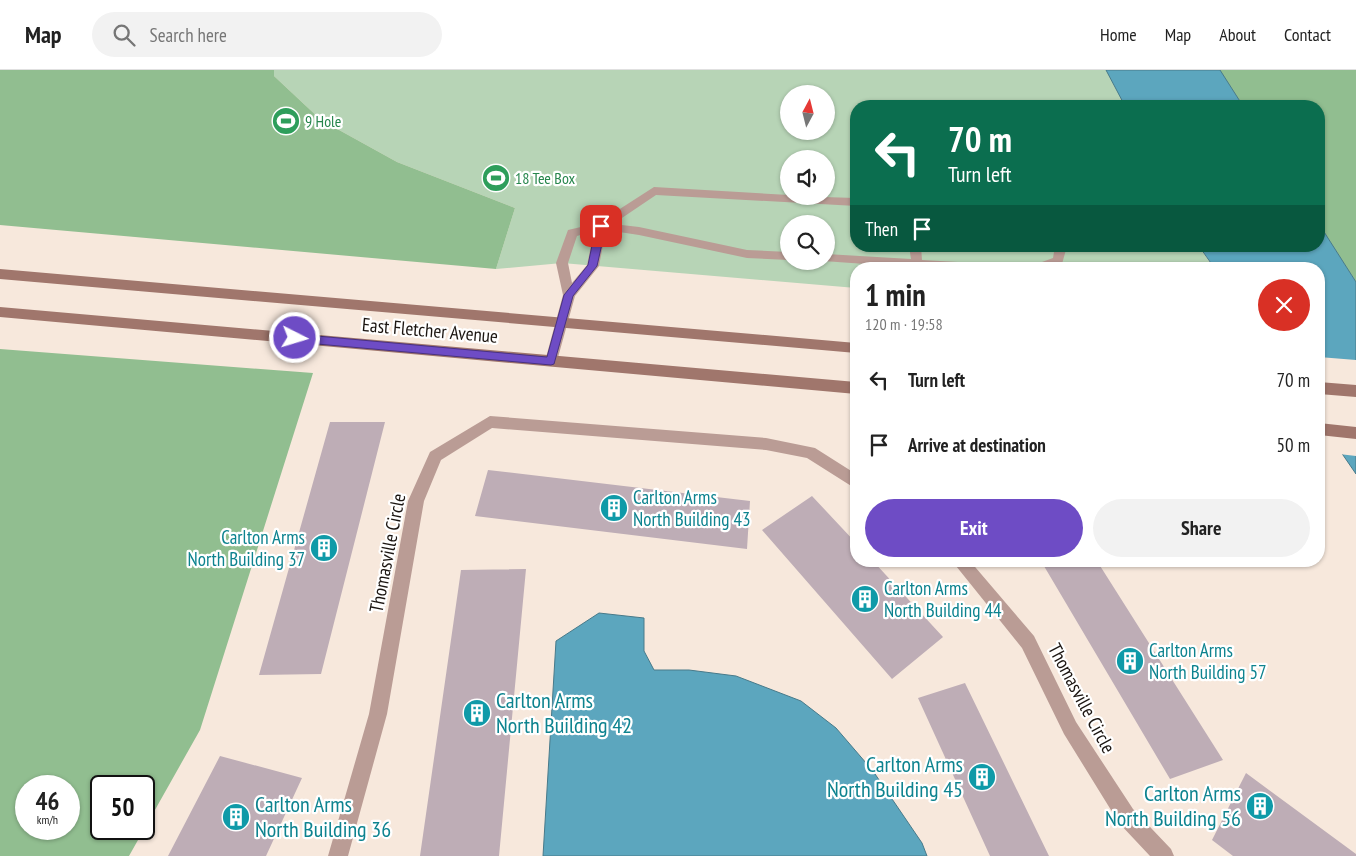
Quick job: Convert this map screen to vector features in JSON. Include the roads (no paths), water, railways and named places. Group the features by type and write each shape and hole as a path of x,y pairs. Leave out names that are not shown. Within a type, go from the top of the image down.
{"main road":[{"name":"East Fletcher Avenue","path":"0,274 850,347"},
{"name":"East Fletcher Avenue","path":"0,312 850,387"},
{"path":"1325,388 1356,391"},
{"path":"1325,430 1356,433"}],"street":[{"name":"Thomasville Circle","path":"338,856 378,714 416,500 434,456 490,422 766,444 810,452 850,478"},
{"name":"Thomasville Circle","path":"965,567 1028,642 1070,728 1126,816 1164,856"}],"lane":[{"path":"551,361 569,295 593,266 601,226 654,191 850,202"},
{"path":"569,295 562,264 572,233 601,226 639,230 747,254 780,256"},
{"path":"835,259 887,262"}],"water":[{"path":"1106,70 1220,70 1239,100 1122,100"},
{"path":"1325,233 1356,282 1356,474 1325,429 1325,262 1210,262 1203,252 1325,252"},
{"path":"599,613 644,618 644,651 654,670 689,670 736,676 801,701 836,728 873,771 922,843 927,856 543,856 556,641"}],"place":[{"name":"9 Hole","path":"286,121"},
{"name":"18 Tee Box","path":"496,178"},
{"name":"Carlton Arms North Building 43","path":"614,508"},
{"name":"Carlton Arms North Building 37","path":"324,548"},
{"name":"Carlton Arms North Building 44","path":"865,599"},
{"name":"Carlton Arms North Building 57","path":"1130,661"},
{"name":"Carlton Arms North Building 42","path":"477,713"},
{"name":"Carlton Arms North Building 45","path":"982,777"},
{"name":"Carlton Arms North Building 56","path":"1260,806"},
{"name":"Carlton Arms North Building 36","path":"236,817"}]}
